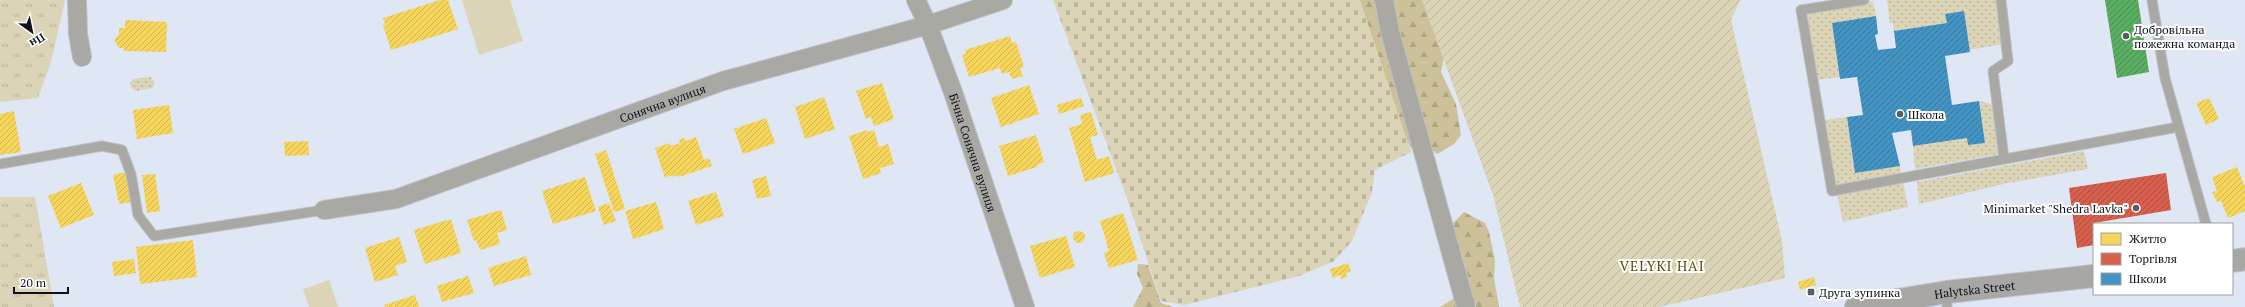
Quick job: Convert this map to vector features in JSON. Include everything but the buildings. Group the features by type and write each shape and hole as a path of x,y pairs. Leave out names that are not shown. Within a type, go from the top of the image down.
{"street":[{"path":"77,0 78,34 82,57"},
{"name":"Бічна Сонячна вулиця","path":"916,0 928,25 954,95 1025,307"},
{"name":"Сонячна вулиця","path":"324,210 396,199 722,80 928,25 1003,0"},
{"path":"1384,0 1390,32 1466,307"},
{"path":"2233,261 2245,259"},
{"name":"Halytska Street","path":"1870,306 1947,300 2093,276"}],"lane":[{"path":"1864,0 1801,10 1832,191 2178,127"},
{"path":"2001,0 2008,61 1993,71 2004,159"},
{"path":"2152,0 2165,78 2206,223"},
{"path":"0,164 102,146 122,150 131,174 138,215 154,236 324,210"}],"green space":[{"path":"0,0 65,0 51,62 38,98 0,102"},
{"path":"462,0 510,0 523,41 479,55"},
{"path":"1053,0 1360,0 1411,152 1375,170 1372,192 1352,241 1334,261 1299,276 1184,305 1161,301 1124,190"},
{"path":"1352,0 1426,0 1444,57 1441,72 1456,104 1461,135 1454,144 1437,154 1432,150 1418,158 1398,128"},
{"path":"1422,0 1740,0 1731,20 1782,241 1785,278 1659,307 1520,307 1493,195"},
{"path":"1887,0 1998,0 2003,44 1969,50 1964,11 1945,14 1947,23 1894,31 1893,23 1890,23"},
{"path":"1873,1 1876,16 1832,23 1840,77 1818,80 1807,17 1812,11"},
{"path":"151,77 155,84 152,88 137,91 131,88 130,83 133,79"},
{"path":"1979,101 1992,104 1999,154 1915,169 1913,146 1967,138 1968,145 1985,143"},
{"path":"1847,117 1855,172 1900,166 1901,173 1836,186 1824,120"},
{"path":"2084,151 2088,169 2008,183 1919,204 1917,182"},
{"path":"1903,182 1908,207 1843,222 1837,194"},
{"path":"0,197 35,197 54,307 0,307"},
{"path":"1464,212 1485,223 1489,232 1495,260 1494,278 1499,307 1440,307 1469,289 1467,273 1452,237 1453,223"},
{"path":"1138,264 1148,265 1161,303 1173,307 1133,307 1143,288 1137,274"},
{"path":"329,280 338,307 309,307 303,289"}],"place":[{"name":"Добровільна пожежна команда","path":"2126,36"},
{"name":"Школа","path":"1900,114"},
{"name":"Minimarket \"Shedra Lavka\"","path":"2136,208"},
{"name":"Друга зупинка","path":"1811,292"}],"district":[{"name":"VELYKI HAI","path":"1662,265"}]}
